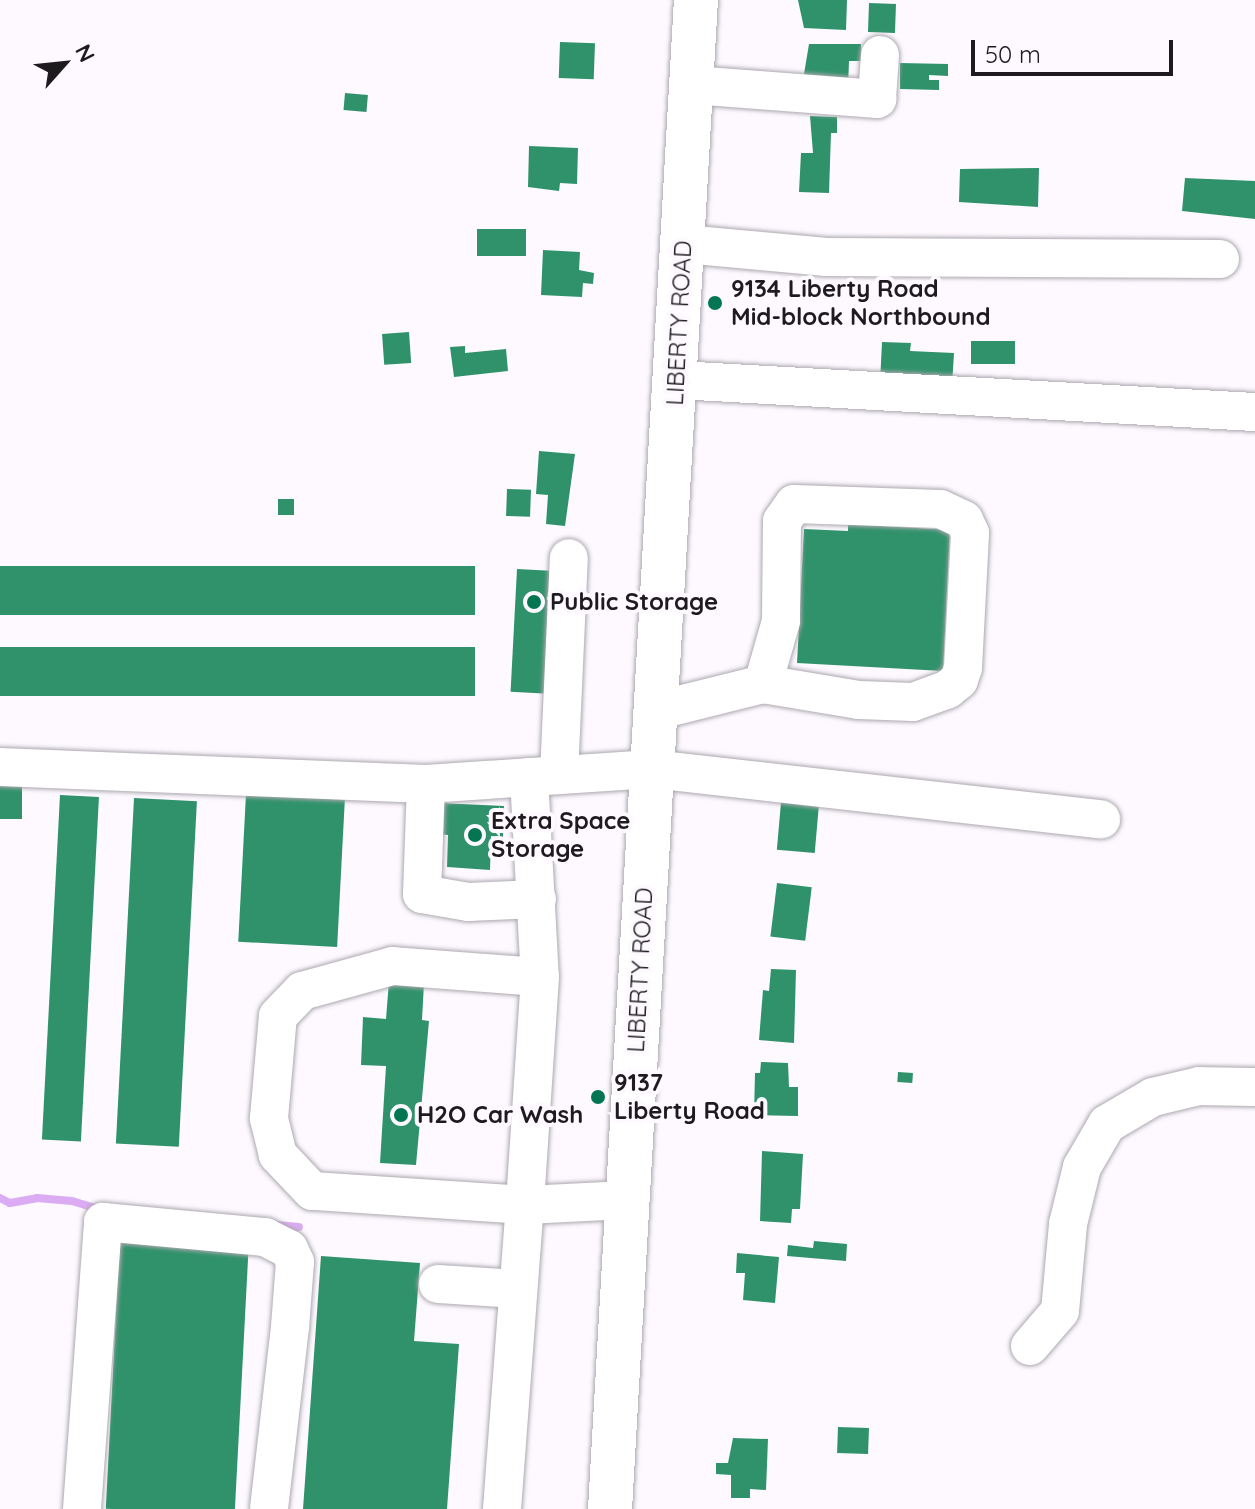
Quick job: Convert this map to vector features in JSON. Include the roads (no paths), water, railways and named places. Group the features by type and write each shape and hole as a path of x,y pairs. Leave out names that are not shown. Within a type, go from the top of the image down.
{"main road":[{"name":"LIBERTY ROAD","path":"610,1509 677,380 696,0"}],"street":[{"path":"692,85 877,99 880,55"},
{"path":"684,244 826,257 1220,259"},
{"path":"677,380 1255,412"},
{"path":"655,711 763,684 859,700 913,702 931,698 959,680 970,533 964,520 940,509 794,504 782,521 781,621 763,684"},
{"path":"502,1509 540,977 537,899 544,776 569,558"},
{"path":"0,767 426,784 652,769 1101,819"},
{"path":"426,784 422,894 468,902 537,899"},
{"path":"540,977 393,966 324,981 287,1002 278,1016 269,1118 278,1155 312,1191 525,1205 627,1200"},
{"path":"1030,1346 1060,1311 1068,1224 1082,1167 1107,1124 1153,1097 1199,1086 1255,1087"},
{"path":"82,1509 103,1222 265,1237 289,1249 295,1262 269,1509"},
{"path":"438,1284 518,1289"}],"waterway":[{"path":"0,1198 10,1203 37,1198 72,1201 99,1209"},
{"path":"276,1225 299,1227"}],"place":[{"name":"9134 Liberty Road Mid-block Northbound","path":"715,303"},
{"name":"Public Storage","path":"534,602"},
{"name":"Extra Space Storage","path":"475,835"},
{"name":"9137 Liberty Road","path":"598,1097"},
{"name":"H2O Car Wash","path":"401,1115"}]}
